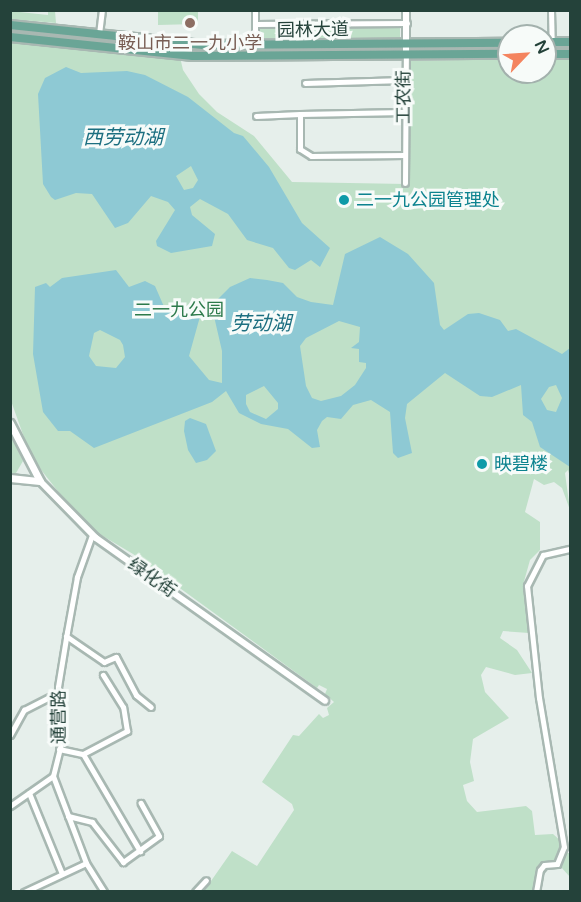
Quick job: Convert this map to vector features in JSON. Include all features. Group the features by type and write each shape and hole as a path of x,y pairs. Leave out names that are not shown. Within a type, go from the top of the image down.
{"main road":[{"name":"园林大道","path":"10,25 182,44 255,46 497,43"},
{"path":"10,37 193,56 497,54"},
{"name":"绿化街","path":"11,426 40,481"},
{"path":"14,477 26,471 26,457"},
{"path":"14,477 40,481"}],"street":[{"path":"99,34 102,10"},
{"path":"255,10 255,46"},
{"name":"工农街","path":"405,183 404,80 406,54 410,44 406,10"},
{"path":"255,24 406,23"},
{"path":"305,83 404,80"},
{"path":"256,116 404,112"},
{"path":"300,114 300,149 306,155 405,155"},
{"name":"绿化街","path":"40,481 92,534 325,701"},
{"name":"通营路","path":"53,776 60,749 59,692 66,636 77,577 92,534"},
{"path":"536,891 540,870 544,865 557,864 564,846 539,698 527,586 537,560 551,552 570,549"},
{"path":"66,636 104,662 116,657 136,695 151,707"},
{"path":"60,749 83,754 127,731 123,707 104,675"},
{"path":"10,735 24,710 59,692"},
{"path":"83,754 140,851"},
{"path":"10,806 53,776 86,864 104,891"},
{"path":"29,793 62,874"},
{"path":"68,816 92,822 118,861 140,851 159,837 141,802"},
{"path":"24,891 86,864"},
{"path":"195,891 206,880"}],"green space":[{"path":"10,11 48,15 48,11 55,11 56,23 11,19"},
{"path":"158,11 198,11 198,21 196,24 158,25"},
{"path":"260,27 400,27 400,38 260,38"},
{"name":"二一九公园","path":"10,42 180,57 183,70 199,94 217,112 254,136 292,182 406,184 405,68 410,61 497,59 497,84 557,84 557,58 570,58 570,477 568,470 565,473 570,510 562,488 554,482 544,485 534,479 525,512 540,522 540,550 530,560 523,585 529,633 503,631 500,638 517,650 532,673 515,675 486,667 481,675 485,692 509,718 473,739 470,762 474,781 463,785 467,801 477,812 526,806 532,811 535,835 553,834 562,842 555,860 537,868 533,891 204,891 232,851 257,866 294,810 292,804 262,782 293,735 299,736 319,714 323,718 329,715 327,708 334,702 325,694 327,689 319,685 317,688 133,554 96,532 71,508 31,457 10,398"},
{"path":"10,433 23,461 16,473 11,473"},
{"path":"567,853 570,853 570,877 560,866"}],"water":[{"name":"西劳动湖","path":"66,67 81,73 127,71 145,75 188,97 234,133 243,136 269,167 302,223 330,248 320,267 311,260 295,270 289,268 273,248 247,240 228,214 200,199 190,207 192,215 215,234 212,246 171,253 157,246 156,241 175,210 168,202 151,196 128,223 115,228 92,194 76,193 55,200 43,184 38,94 45,78","holes":["191,166 198,180 193,188 184,190 176,176"]},
{"name":"劳动湖","path":"380,237 408,254 434,283 440,325 444,330 468,314 479,313 500,320 508,331 516,329 562,354 570,348 570,467 540,447 532,422 523,415 521,385 492,397 480,396 445,373 407,404 405,418 412,453 398,458 393,453 390,412 371,400 353,405 341,419 327,417 322,421 317,430 320,447 312,448 288,429 261,424 239,413 226,391 212,402 94,448 70,431 58,431 43,412 33,354 35,287 46,283 50,287 62,278 116,270 129,287 145,281 155,286 165,309 184,308 201,313 189,356 209,380 222,383 222,351 213,312 218,299 230,287 250,278 283,283 297,297 311,302 333,305 345,254","holes":["339,321 360,327 359,342 351,348 359,349 359,362 366,363 366,368 355,385 341,396 321,401 312,398 306,386 300,346 306,338","100,330 120,340 125,357 116,368 96,366 89,356 94,333","556,385 562,398 556,412 547,410 541,399 549,387","264,386 278,403 278,409 266,419 250,412 246,404 246,395"]},
{"path":"190,418 206,424 216,451 207,460 196,463 188,450 184,431 185,421"}],"place":[{"name":"鞍山市二一九小学","path":"190,23"},
{"name":"二一九公园管理处","path":"344,200"},
{"name":"映碧楼","path":"482,464"}]}
